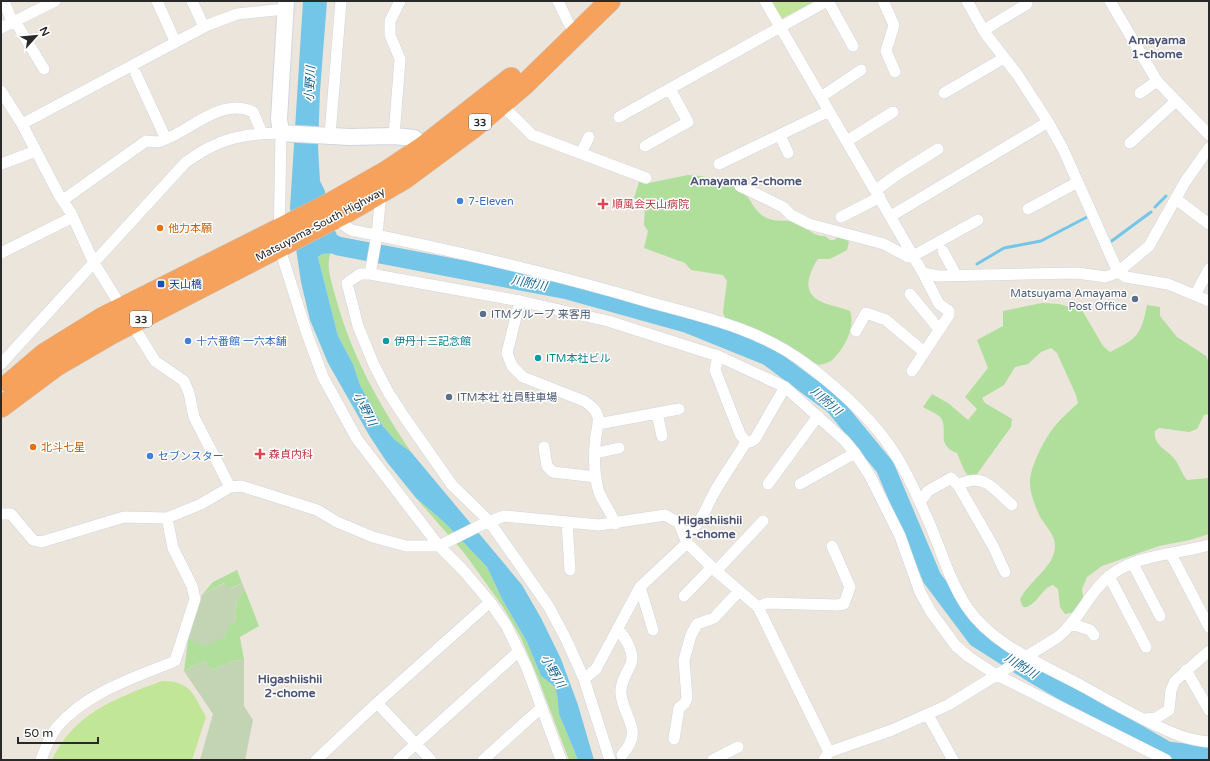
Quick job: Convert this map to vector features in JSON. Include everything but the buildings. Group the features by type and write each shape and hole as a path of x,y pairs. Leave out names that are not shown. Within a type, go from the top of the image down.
{"highway":[{"name":"Matsuyama-South Highway","path":"1,407 127,316 283,236 381,192 496,99 525,84 572,28 590,1"},
{"name":"Matsuyama-South Highway","path":"572,28 610,1"},
{"name":"Matsuyama-South Highway","path":"333,213 429,153"},
{"name":"Matsuyama-South Highway","path":"1,391 44,354 102,318 127,316"}],"street":[{"path":"4,1 14,21 44,69"},
{"path":"1,28 55,1"},
{"path":"157,1 175,41"},
{"path":"192,1 204,27"},
{"path":"328,135 341,1"},
{"path":"394,136 400,59 390,35 390,21 400,1"},
{"path":"558,1 572,28"},
{"path":"766,1 891,216 923,273 938,304 949,311 948,316 912,371"},
{"path":"619,117 827,1 853,46"},
{"path":"883,1 894,25 886,51 896,72"},
{"path":"967,1 984,30 1017,74 1048,122 1078,182 1118,272 1126,277 1168,284 1209,301"},
{"path":"1110,1 1157,81 1209,135"},
{"path":"984,30 1027,4"},
{"path":"22,124 175,41 204,27 231,16 286,5 280,118 284,133 281,174 283,236 307,334 323,377 357,439 490,602 506,625 519,651 542,707 561,760"},
{"path":"944,93 1004,58"},
{"path":"821,97 861,70"},
{"path":"136,74 166,139"},
{"path":"1140,93 1157,81"},
{"path":"645,146 688,122 670,89"},
{"path":"1,91 22,124 73,218 94,262 155,361 184,381 189,393 194,417 230,487"},
{"path":"496,99 532,136 646,178"},
{"path":"1130,143 1176,101"},
{"path":"63,200 146,141 156,142 166,139 215,113 233,109 249,109 257,117 262,133"},
{"path":"719,164 780,132 829,111"},
{"path":"847,141 893,112"},
{"path":"891,216 1048,122"},
{"path":"780,132 788,153"},
{"path":"1,364 186,162 203,150 222,140 262,133 349,137 394,136 414,138 429,153"},
{"path":"581,153 589,137"},
{"path":"923,273 938,276 1077,273 1106,277 1118,272 1149,246 1176,199 1209,148"},
{"path":"841,217 878,194 898,174 938,149"},
{"path":"1,164 36,152"},
{"path":"1028,209 1078,182"},
{"path":"740,186 783,207 791,215 809,224 884,244 908,256 913,256 978,220"},
{"path":"370,271 377,236 381,192"},
{"path":"1176,199 1209,224"},
{"path":"333,213 351,230 538,271 589,284 720,321 765,339 803,362 852,404 894,453 920,502 951,579 969,610 984,627 1024,657 1143,719 1179,736 1209,742"},
{"path":"1,253 73,218"},
{"path":"943,251 956,275"},
{"path":"1195,295 1209,269"},
{"path":"610,760 584,679 566,638 549,607 486,523 452,485 405,418 374,365 358,326 348,283 360,274 370,271 520,301 608,321 718,356 784,387 845,440 855,454 873,482 898,530 920,592 931,612 956,646 969,657 998,673 1166,760"},
{"path":"910,294 939,330"},
{"path":"520,301 507,353 512,366 523,377 590,405 598,416 596,436 596,477 599,497 607,504 615,524"},
{"path":"856,331 866,313 886,320 924,352"},
{"path":"718,356 715,370 740,434 751,445"},
{"path":"584,679 596,669 640,588 704,516 714,493 755,439 784,387"},
{"path":"598,424 678,409"},
{"path":"657,413 662,436"},
{"path":"768,484 818,416"},
{"path":"544,447 547,466 553,472 596,477"},
{"path":"596,453 619,448"},
{"path":"800,484 855,454"},
{"path":"920,502 928,491 951,478 958,485 993,546 1005,572"},
{"path":"958,485 969,479 983,480 1012,505"},
{"path":"1,514 11,514 33,540 41,542 124,517 167,518 201,504 230,487 241,486 255,489 272,498 317,510 337,522 373,537 406,546 442,545 486,523 504,516 599,525 615,524 665,515 679,524 686,538 714,569 758,607 827,756 928,715 964,696 998,673 1058,637 1072,624 1094,593 1109,576 1122,567 1152,557 1209,545"},
{"path":"41,760 45,747 57,727 83,704 101,693 175,661 194,599 192,586 173,548 167,518"},
{"path":"567,522 570,570"},
{"path":"684,596 763,522"},
{"path":"758,607 766,603 836,606 844,604 850,586 832,546"},
{"path":"1171,554 1209,627"},
{"path":"1133,564 1160,616"},
{"path":"1109,576 1146,648"},
{"path":"640,588 653,630"},
{"path":"674,739 679,708 686,703 687,698 684,660 691,634 697,624 714,618 739,590"},
{"path":"316,760 490,602"},
{"path":"1072,624 1086,628 1094,635"},
{"path":"617,629 628,643 632,662 620,692 633,732 630,746 622,755"},
{"path":"398,760 519,651"},
{"path":"1143,719 1156,718 1169,710 1171,690 1175,681 1209,651"},
{"path":"1186,670 1209,710"},
{"path":"377,703 431,760"},
{"path":"483,760 542,707"},
{"path":"928,715 953,760"},
{"path":"713,760 738,747"}],"green space":[{"path":"772,1 815,1 781,19"},
{"path":"688,175 703,176 732,185 745,194 763,216 772,220 798,223 814,234 825,236 830,240 834,240 839,236 845,237 849,242 847,250 830,259 818,259 810,275 808,284 814,297 820,301 850,311 851,324 848,338 840,351 831,361 819,365 726,321 723,312 727,281 723,275 691,270 685,263 644,248 648,231 644,225 645,201 634,198 639,182 649,183"},
{"path":"331,253 329,257 330,274 335,295 341,316 357,357 376,396 411,452 395,440 382,425 360,385 353,364 338,336 318,257 322,254"},
{"path":"1042,303 1059,304 1082,310 1103,346 1110,352 1127,343 1137,334 1143,323 1147,305 1160,307 1160,316 1177,337 1206,356 1209,363 1209,414 1204,415 1197,429 1189,432 1159,428 1155,431 1155,436 1156,441 1176,461 1187,480 1209,478 1209,534 1190,540 1159,546 1102,566 1087,577 1082,589 1083,597 1075,612 1065,614 1060,607 1058,589 1053,585 1045,590 1035,602 1027,607 1023,607 1020,600 1024,593 1046,568 1054,555 1055,547 1053,537 1040,516 1032,498 1030,477 1032,470 1038,454 1050,432 1078,403 1076,395 1057,353 1051,348 1041,352 1028,364 1015,367 1004,385 982,398 985,403 1012,419 1011,427 977,474 969,477 964,470 957,453 950,450 946,446 944,441 943,421 940,417 923,407 932,394 948,403 968,420 977,409 965,397 988,368 977,340 1003,326 1003,311"},
{"path":"416,498 445,523 487,567 502,599 527,642 541,676 554,686 557,694 559,714 578,760 569,760 521,638 503,607 465,554"},
{"path":"237,570 242,583 230,589 224,583 202,595 213,582"},
{"path":"225,583 231,589 242,583 245,590 237,599 235,622 229,625 225,637 206,646 188,639 202,595"},
{"path":"245,590 259,626 240,637 244,660 233,661 212,670 204,661 184,671 188,639 235,622 237,599"},
{"path":"244,660 244,706 253,720 245,760 200,760 213,714 184,671 204,661 212,670 233,661"},
{"path":"162,681 179,683 190,690 206,717 192,760 52,760 61,744 72,730 84,719 113,701"}],"water":[{"name":"小野川","path":"303,1 327,1 320,91 318,147 320,181 325,191 327,214 337,235 364,251 322,254 318,257 338,336 353,364 360,385 382,425 395,440 411,452 522,585 541,618 561,659 578,705 594,760 578,760 559,714 557,694 554,686 541,676 527,642 502,599 487,567 445,523 416,498 386,461 369,435 328,363 310,320 301,282 290,208"}],"waterway":[{"path":"1155,207 1166,196"},
{"path":"1109,243 1151,212"},
{"path":"977,264 1004,248 1041,241 1089,216"},
{"name":"川附川","path":"338,246 568,290 686,323 768,356 834,405 885,467 932,578 977,638 1034,674 1167,751 1209,756"}],"place":[{"name":"7-Eleven","path":"460,201"},
{"name":"順風会天山病院","path":"603,204"},
{"name":"他力本願","path":"160,228"},
{"name":"天山橋","path":"161,284"},
{"name":"Matsuyama Amayama Post Office","path":"1135,299"},
{"name":"ITMグループ 来客用","path":"483,314"},
{"name":"十六番館 一六本舗","path":"188,341"},
{"name":"伊丹十三記念館","path":"386,341"},
{"name":"ITM本社ビル","path":"538,358"},
{"name":"ITM本社 社員駐車場","path":"449,397"},
{"name":"北斗七星","path":"33,447"},
{"name":"森貞内科","path":"260,454"},
{"name":"セブンスター","path":"150,456"}],"district":[{"name":"Amayama 1-chome","path":"1157,47"},
{"name":"Amayama 2-chome","path":"746,181"},
{"name":"Higashiishii 1-chome","path":"710,527"},
{"name":"Higashiishii 2-chome","path":"290,686"}]}
